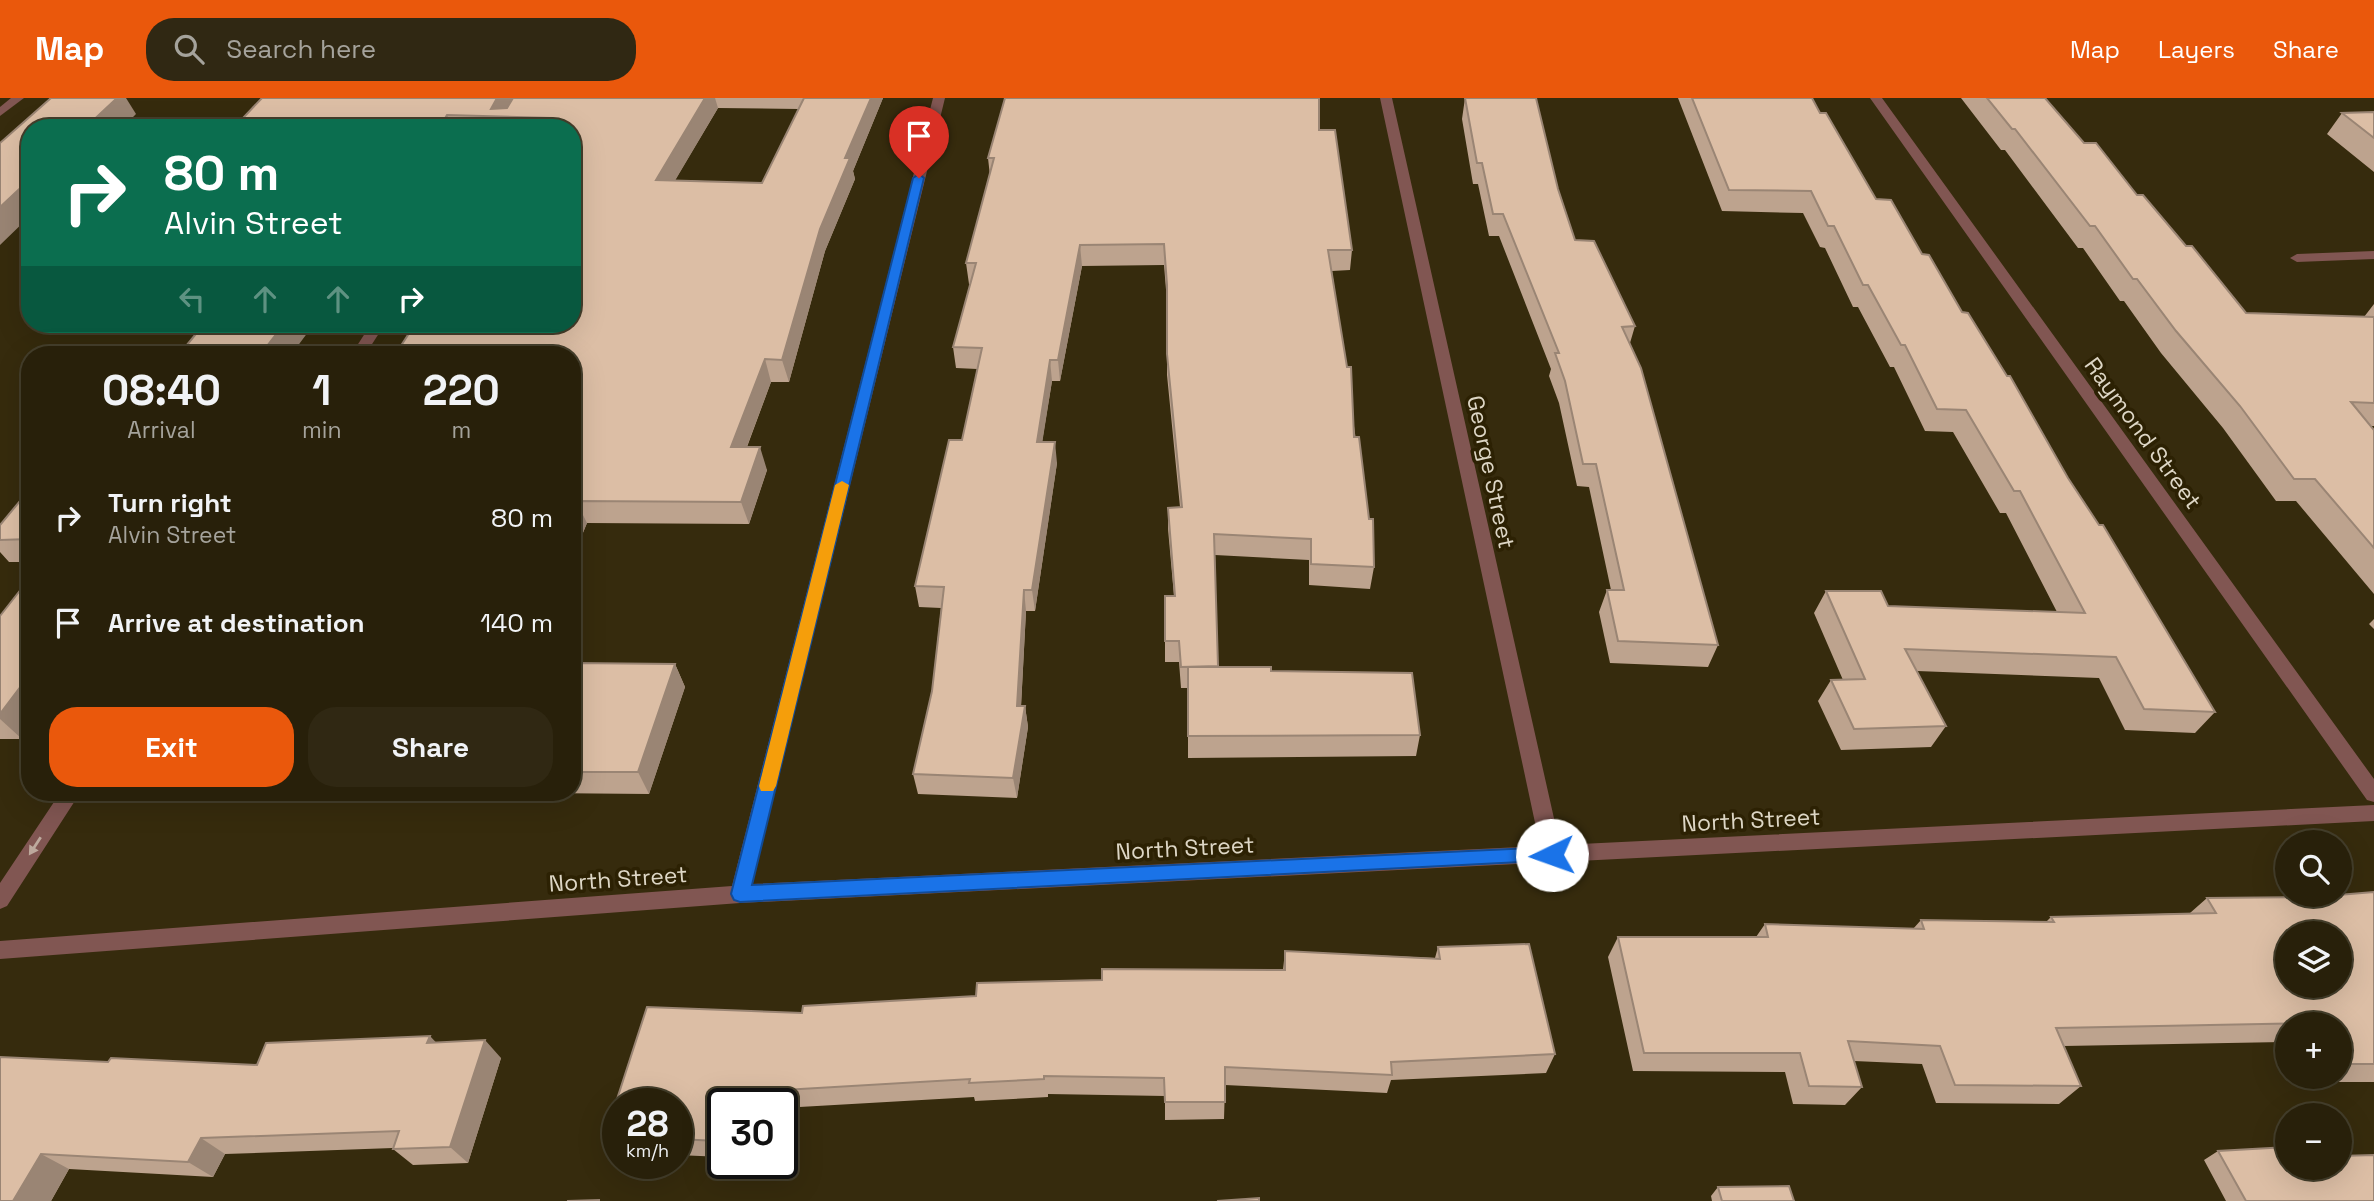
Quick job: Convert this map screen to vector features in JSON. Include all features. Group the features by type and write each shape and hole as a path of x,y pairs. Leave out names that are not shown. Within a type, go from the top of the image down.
{"street":[{"path":"0,113 18,98"},
{"path":"740,894 939,98"},
{"name":"George Street","path":"1386,98 1552,855"},
{"name":"Raymond Street","path":"1875,98 2374,794"},
{"path":"2297,258 2374,255"},
{"path":"0,900 65,801"},
{"name":"North Street","path":"0,950 740,894 2374,813"}],"building":[{"path":"51,98 117,98 95,119 27,119"},
{"path":"262,98 497,98 491,109 507,108 513,98 705,98 656,180 762,183 804,98 871,98 845,158 850,158 820,229 782,360 765,359 731,447 760,447 741,502 581,501 581,346 401,346 409,333 581,333 581,119 447,115 445,119 243,118"},
{"path":"1005,98 1319,98 1319,130 1335,130 1352,250 1328,250 1347,367 1351,367 1354,437 1359,437 1369,519 1373,519 1374,567 1311,564 1311,539 1214,534 1218,666 1181,667 1179,641 1165,641 1165,596 1175,596 1168,508 1182,507 1167,354 1164,244 1080,245 1058,360 1050,360 1037,442 1055,442 1032,590 1024,590 1017,706 1025,706 1013,778 913,774 932,691 944,587 915,586 949,440 962,440 982,348 953,347 976,263 966,263 994,158 988,158"},
{"path":"1465,98 1536,98 1558,189 1575,240 1594,241 1635,326 1622,327 1641,368 1718,645 1618,641 1607,590 1624,590 1596,464 1583,464 1565,381 1555,353 1559,353 1503,214 1493,214 1482,163 1477,163"},
{"path":"1692,98 1812,98 1820,113 1826,113 1876,199 1891,200 1922,254 1929,255 1962,312 1968,313 2007,376 2010,376 2068,478 2099,525 2103,525 2215,712 2144,709 2116,657 1905,649 1946,726 1854,729 1831,680 1865,679 1826,591 1881,591 1888,606 2085,613 2020,491 2014,491 1966,410 1937,409 1905,345 1901,345 1868,285 1863,285 1834,226 1828,226 1811,191 1729,190"},
{"path":"1987,98 2045,98 2084,143 2096,143 2137,195 2143,195 2186,246 2192,246 2246,313 2374,317 2374,403 2351,402 2374,430 2374,548 2315,479 2294,479 2240,406 2176,331 2137,279 2133,279 2095,226 2090,226 2015,129 2012,129"},
{"path":"2374,112 2374,138 2342,113"},
{"path":"21,124 21,187 0,207 0,143"},
{"path":"197,333 277,333 267,346 186,346"},
{"path":"21,500 21,539 0,540 0,525"},
{"path":"21,589 21,686 0,714 0,616"},
{"path":"581,663 675,664 638,772 581,772"},
{"path":"1188,667 1271,667 1271,671 1412,673 1420,735 1188,736"},
{"path":"2374,892 2374,1064 2352,1064 2352,1012 2275,1012 2275,1024 2056,1028 2081,1086 1955,1085 1940,1046 1848,1041 1862,1087 1809,1086 1800,1053 1644,1053 1618,937 1768,937 1765,924 1924,929 1921,920 2054,922 2051,917 2216,913 2207,898 2275,897 2275,907 2352,907 2352,894"},
{"path":"1529,944 1555,1054 1391,1062 1392,1075 1225,1067 1225,1102 1165,1102 1164,1078 1044,1076 1044,1079 969,1083 970,1079 798,1089 707,1088 707,1140 693,1140 693,1088 621,1088 647,1007 802,1013 803,1006 976,996 977,983 1102,980 1102,969 1285,970 1285,951 1440,959 1438,947"},
{"path":"430,1036 427,1043 485,1040 450,1147 393,1149 399,1131 201,1138 188,1162 41,1154 13,1201 0,1201 0,1057 108,1062 111,1058 257,1065 266,1043"},
{"path":"2275,1148 2275,1180 2352,1180 2352,1156 2374,1155 2374,1201 2246,1201 2218,1151"},
{"path":"1789,1186 1794,1201 1722,1201 1718,1187"},
{"path":"1259,1198 1259,1201 1217,1201"}],"slow traffic":[{"path":"767,786 842,485"}],"route":[{"path":"919,178 740,894 1552,855"}]}
